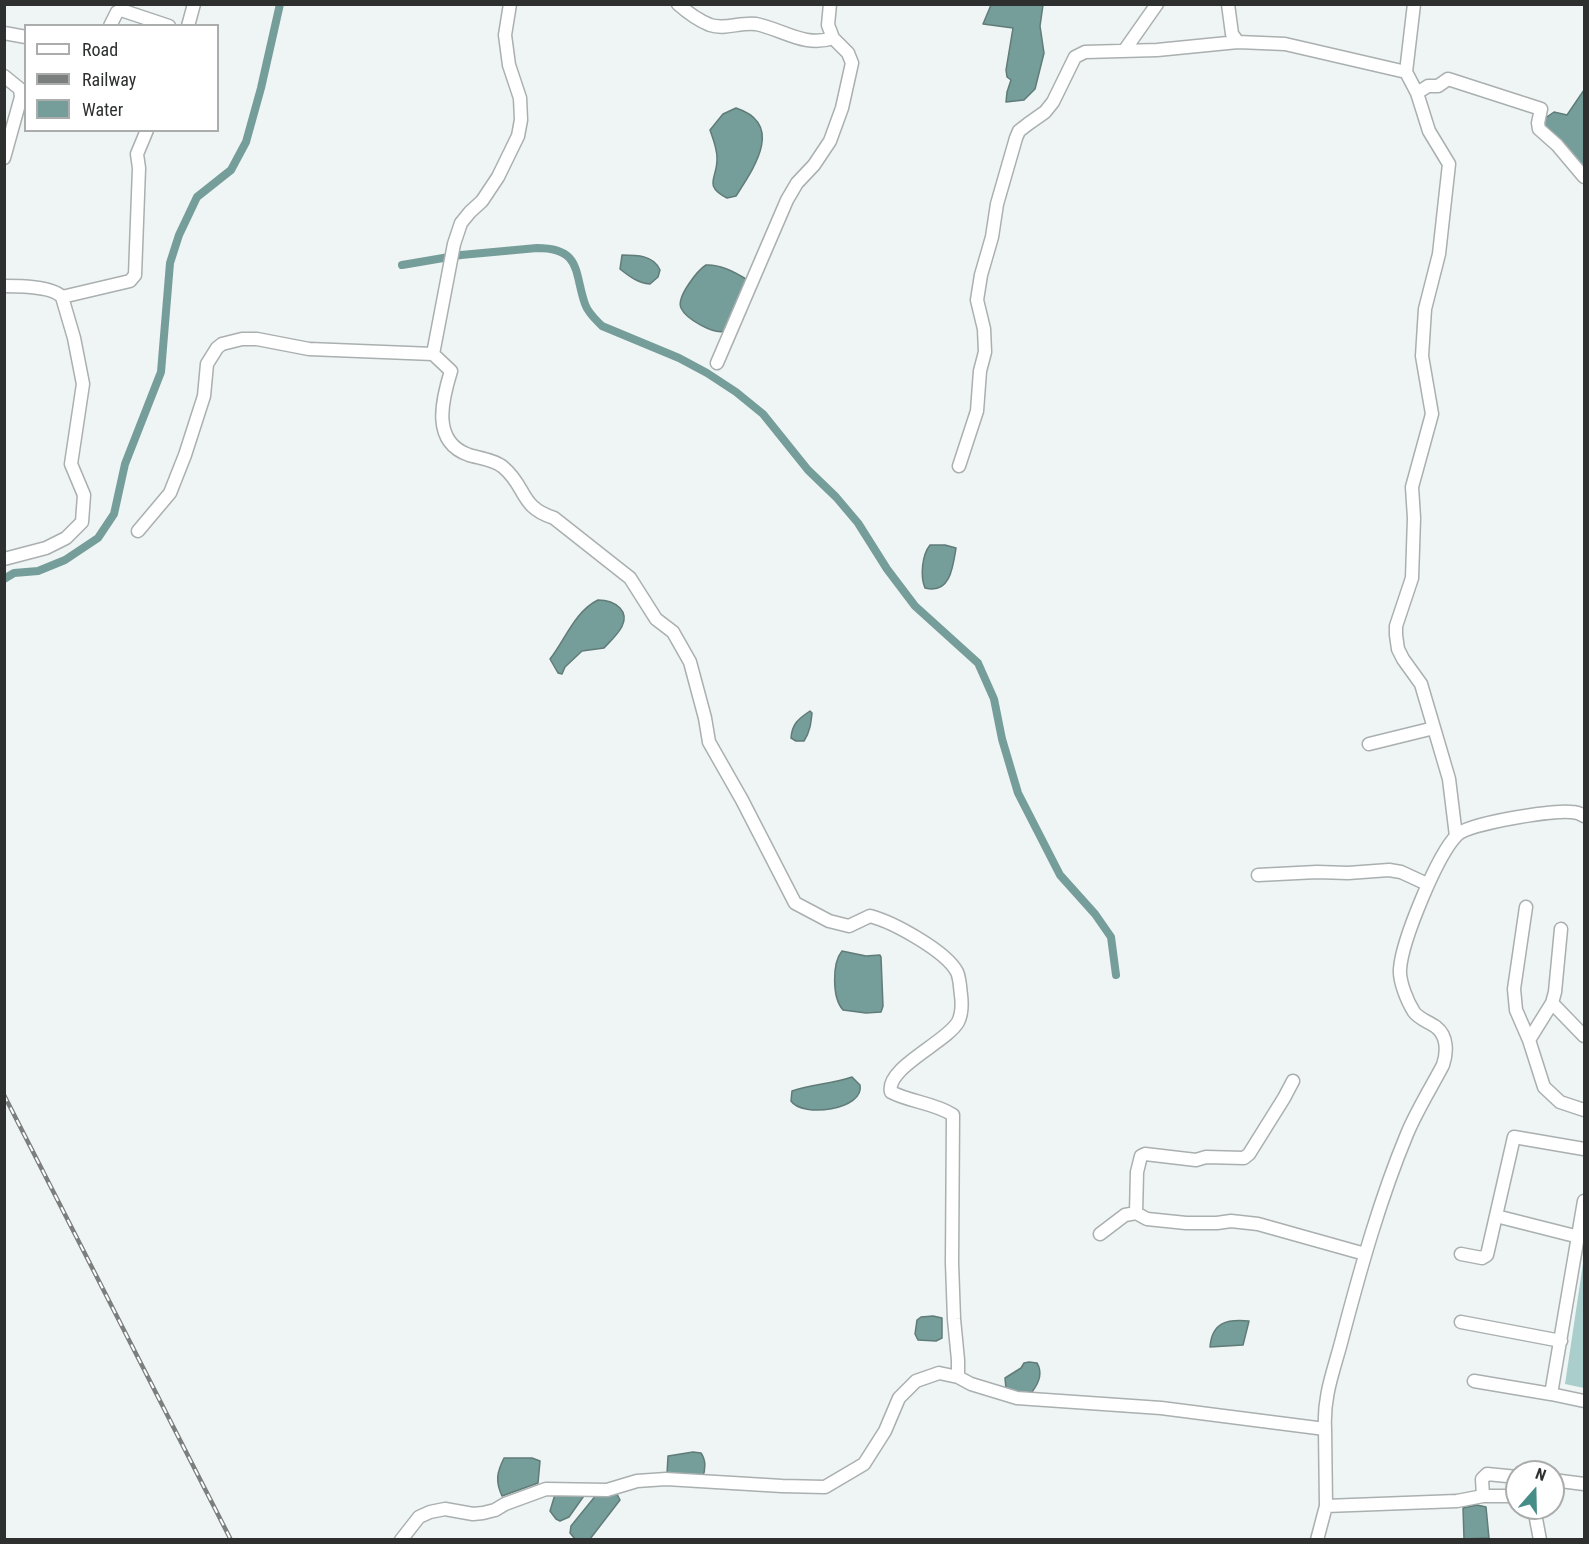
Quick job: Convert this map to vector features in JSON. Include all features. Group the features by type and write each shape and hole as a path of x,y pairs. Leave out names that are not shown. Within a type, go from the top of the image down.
{"street":[{"path":"189,24 194,4"},
{"path":"678,4 691,15 711,25 722,27 757,24 796,38 819,40 833,38"},
{"path":"717,363 787,200 797,183 814,165 830,141 842,108 852,63 848,53 833,38 828,25 830,4"},
{"path":"1124,51 1157,4"},
{"path":"1228,4 1232,34 1238,42"},
{"path":"1414,4 1406,72 1417,93 1429,131 1449,164 1439,254 1425,309 1422,356 1432,414 1412,487 1414,518 1412,578 1396,626 1396,635 1398,649 1403,659 1421,684 1449,779 1456,836"},
{"path":"433,354 454,244 464,217 482,201 498,177 518,136 521,120 520,98 509,65 505,35 509,5"},
{"path":"111,24 117,12 121,10 163,24"},
{"path":"4,33 24,37"},
{"path":"960,466 977,411 980,371 985,352 984,330 977,300 981,275 992,237 997,204 1019,131 1046,112 1075,57 1085,52 1238,42 1285,44 1406,72"},
{"path":"4,76 20,89 21,97 4,158"},
{"path":"1417,93 1428,86 1438,86 1448,79 1541,108 1539,129 1557,145 1584,177"},
{"path":"62,297 130,281 135,275 139,168 137,154 146,132"},
{"path":"4,286 39,288 59,293 62,297 74,338 82,384 71,464 84,495 82,522 66,538 46,548 4,559"},
{"path":"138,531 170,493 204,396 207,364 222,344 242,339 257,339 309,349 433,354 451,371 442,410 444,433 453,446 465,453 502,465 513,477 530,506 554,518 630,578 656,619 673,632 690,662 709,742 795,903 829,921 849,926 870,916 883,919 939,952 950,962 958,975 962,1005 958,1021 948,1033 900,1070 892,1080 890,1089 898,1095 943,1109 953,1115 952,1263 958,1377"},
{"path":"1369,744 1434,728"},
{"path":"1317,1539 1326,1506 1324,1408 1328,1386 1365,1254 1407,1135 1443,1065 1446,1054 1445,1041 1438,1029 1414,1013 1404,990 1400,970 1404,951 1427,884 1458,834 1483,824 1512,819 1572,812 1584,816"},
{"path":"1258,875 1389,870 1401,872 1427,884"},
{"path":"1526,907 1514,989 1516,1010 1544,1087 1560,1102 1584,1110"},
{"path":"1528,1040 1552,1003 1555,992 1560,929"},
{"path":"1552,1003 1584,1036"},
{"path":"1136,1213 1137,1172 1141,1156 1145,1154 1196,1160 1206,1157 1244,1158 1249,1154 1293,1081"},
{"path":"1461,1254 1485,1258 1514,1137 1584,1149"},
{"path":"1551,1394 1584,1201"},
{"path":"1100,1234 1125,1215 1136,1213 1147,1219 1186,1223 1231,1221 1258,1224 1365,1254"},
{"path":"1496,1216 1579,1237"},
{"path":"1461,1322 1561,1341"},
{"path":"401,1539 419,1517 430,1512 445,1509 483,1514 546,1490 607,1490 637,1481 666,1479 825,1487 864,1464 885,1431 899,1398 916,1381 939,1373 958,1377 971,1384 1017,1398 1161,1408 1325,1429"},
{"path":"1474,1381 1584,1401"},
{"path":"1483,1496 1481,1486 1484,1476 1505,1475"},
{"path":"1565,1482 1584,1484"},
{"path":"1326,1506 1457,1501 1483,1496 1505,1496"},
{"path":"1536,1520 1540,1539"}],"shaded area":[{"path":"1584,1257 1584,1388 1565,1384"}],"water":[{"path":"991,5 1043,5 1040,26 1044,53 1035,89 1024,100 1006,102 1011,80 1007,77 1006,70 1013,28 983,24"},
{"path":"1584,90 1584,169 1541,121 1554,112 1567,115"},
{"path":"736,108 751,115 759,125 762,135 761,148 757,160 736,196 727,198 713,185 717,154 710,130 723,114"},
{"path":"622,255 644,257 654,261 660,270 658,277 650,284 631,277 620,269"},
{"path":"706,265 732,271 746,279 748,284 725,331 714,331 701,325 688,317 681,308 680,303 685,291 693,278"},
{"path":"930,545 956,548 949,578 940,587 933,589 925,588 923,578 924,560"},
{"path":"598,600 610,602 620,608 624,619 620,630 604,648 582,651 565,667 562,674 558,673 550,659 577,618"},
{"path":"810,711 812,713 808,734 804,741 796,741 791,738 794,725"},
{"path":"842,951 866,956 880,955 883,1006 881,1012 843,1010 839,1005 835,989 835,972"},
{"path":"852,1077 860,1085 859,1094 843,1106 832,1109 807,1109 791,1101 792,1091"},
{"path":"921,1317 942,1318 942,1338 936,1341 918,1340 915,1334 917,1320"},
{"path":"1249,1321 1243,1345 1210,1347 1217,1327 1228,1322"},
{"path":"1024,1363 1037,1363 1040,1370 1038,1382 1032,1392 1020,1393 1006,1389 1005,1378 1021,1368"},
{"path":"701,1453 704,1459 705,1468 702,1478 667,1474 668,1456"},
{"path":"504,1458 532,1458 540,1461 538,1483 502,1496 498,1486 498,1477"},
{"path":"556,1491 586,1493 569,1517 560,1521 550,1511"},
{"path":"597,1494 617,1494 620,1500 590,1539 575,1539 570,1533 571,1526"},
{"path":"1477,1505 1486,1507 1489,1538 1464,1539 1463,1508"}],"waterway":[{"path":"4,579 14,573 38,571 65,560 98,538 114,514 125,464 161,372 170,263 179,235 197,197 231,170 246,142 280,4"},
{"path":"402,265 461,255 537,248 562,252 574,264 586,307 602,326 679,358 707,373 736,392 763,414 808,470 836,497 858,523 887,569 915,606 978,663 994,699 1002,739 1018,793 1060,875 1095,914 1111,937 1116,975"}],"railway":[{"path":"4,1095 231,1540"}]}
